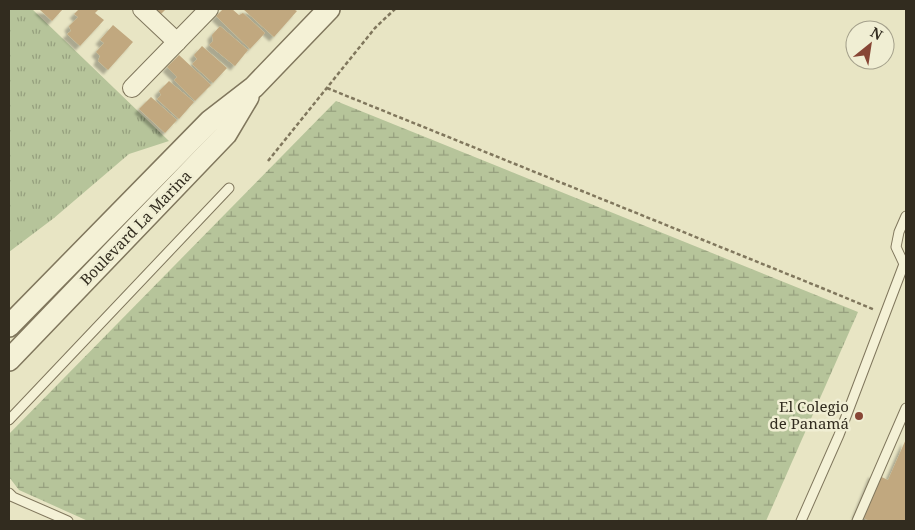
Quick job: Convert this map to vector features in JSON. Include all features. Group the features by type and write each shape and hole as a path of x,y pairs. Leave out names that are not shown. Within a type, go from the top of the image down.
{"street":[{"path":"142,9 176,42"},
{"path":"132,88 209,9"},
{"name":"Boulevard La Marina","path":"9,326 210,120 254,87 329,9"},
{"name":"Boulevard La Marina","path":"9,360 226,134 254,87"}],"lane":[{"path":"9,420 229,188"},
{"path":"801,521 839,435 905,263 896,247 899,232 906,216"},
{"path":"858,521 906,408"},
{"path":"9,493 13,497 68,521"}],"path":[{"path":"268,161 375,28 395,9"},
{"path":"327,88 817,286 884,315"}],"green space":[{"path":"9,9 32,9 169,141 129,154 54,218 9,252"},
{"path":"336,101 858,312 766,521 88,521 19,490 9,477 9,434"}],"building":[{"path":"39,9 63,9 52,21"},
{"path":"79,9 99,9 95,13 104,20 80,46 67,34 71,31 69,26 78,17 74,14"},
{"path":"151,9 166,9 159,16"},
{"path":"223,9 232,9 239,15 243,13 265,33 250,49 216,16"},
{"path":"243,9 293,9 297,11 274,37"},
{"path":"113,25 133,42 108,70 98,61 100,56 96,52 104,43 100,40"},
{"path":"220,26 248,50 235,66 209,45 213,41 212,35"},
{"path":"202,46 227,68 213,83 192,64 197,59 194,55"},
{"path":"179,55 211,85 195,101 174,80 177,77 167,67"},
{"path":"169,81 194,102 179,119 157,99 161,95 159,91"},
{"path":"151,97 177,120 165,133 139,109"},
{"path":"906,439 906,521 870,521 856,515 873,473 888,480"}],"place":[{"name":"El Colegio de Panamá","path":"859,416"}]}
